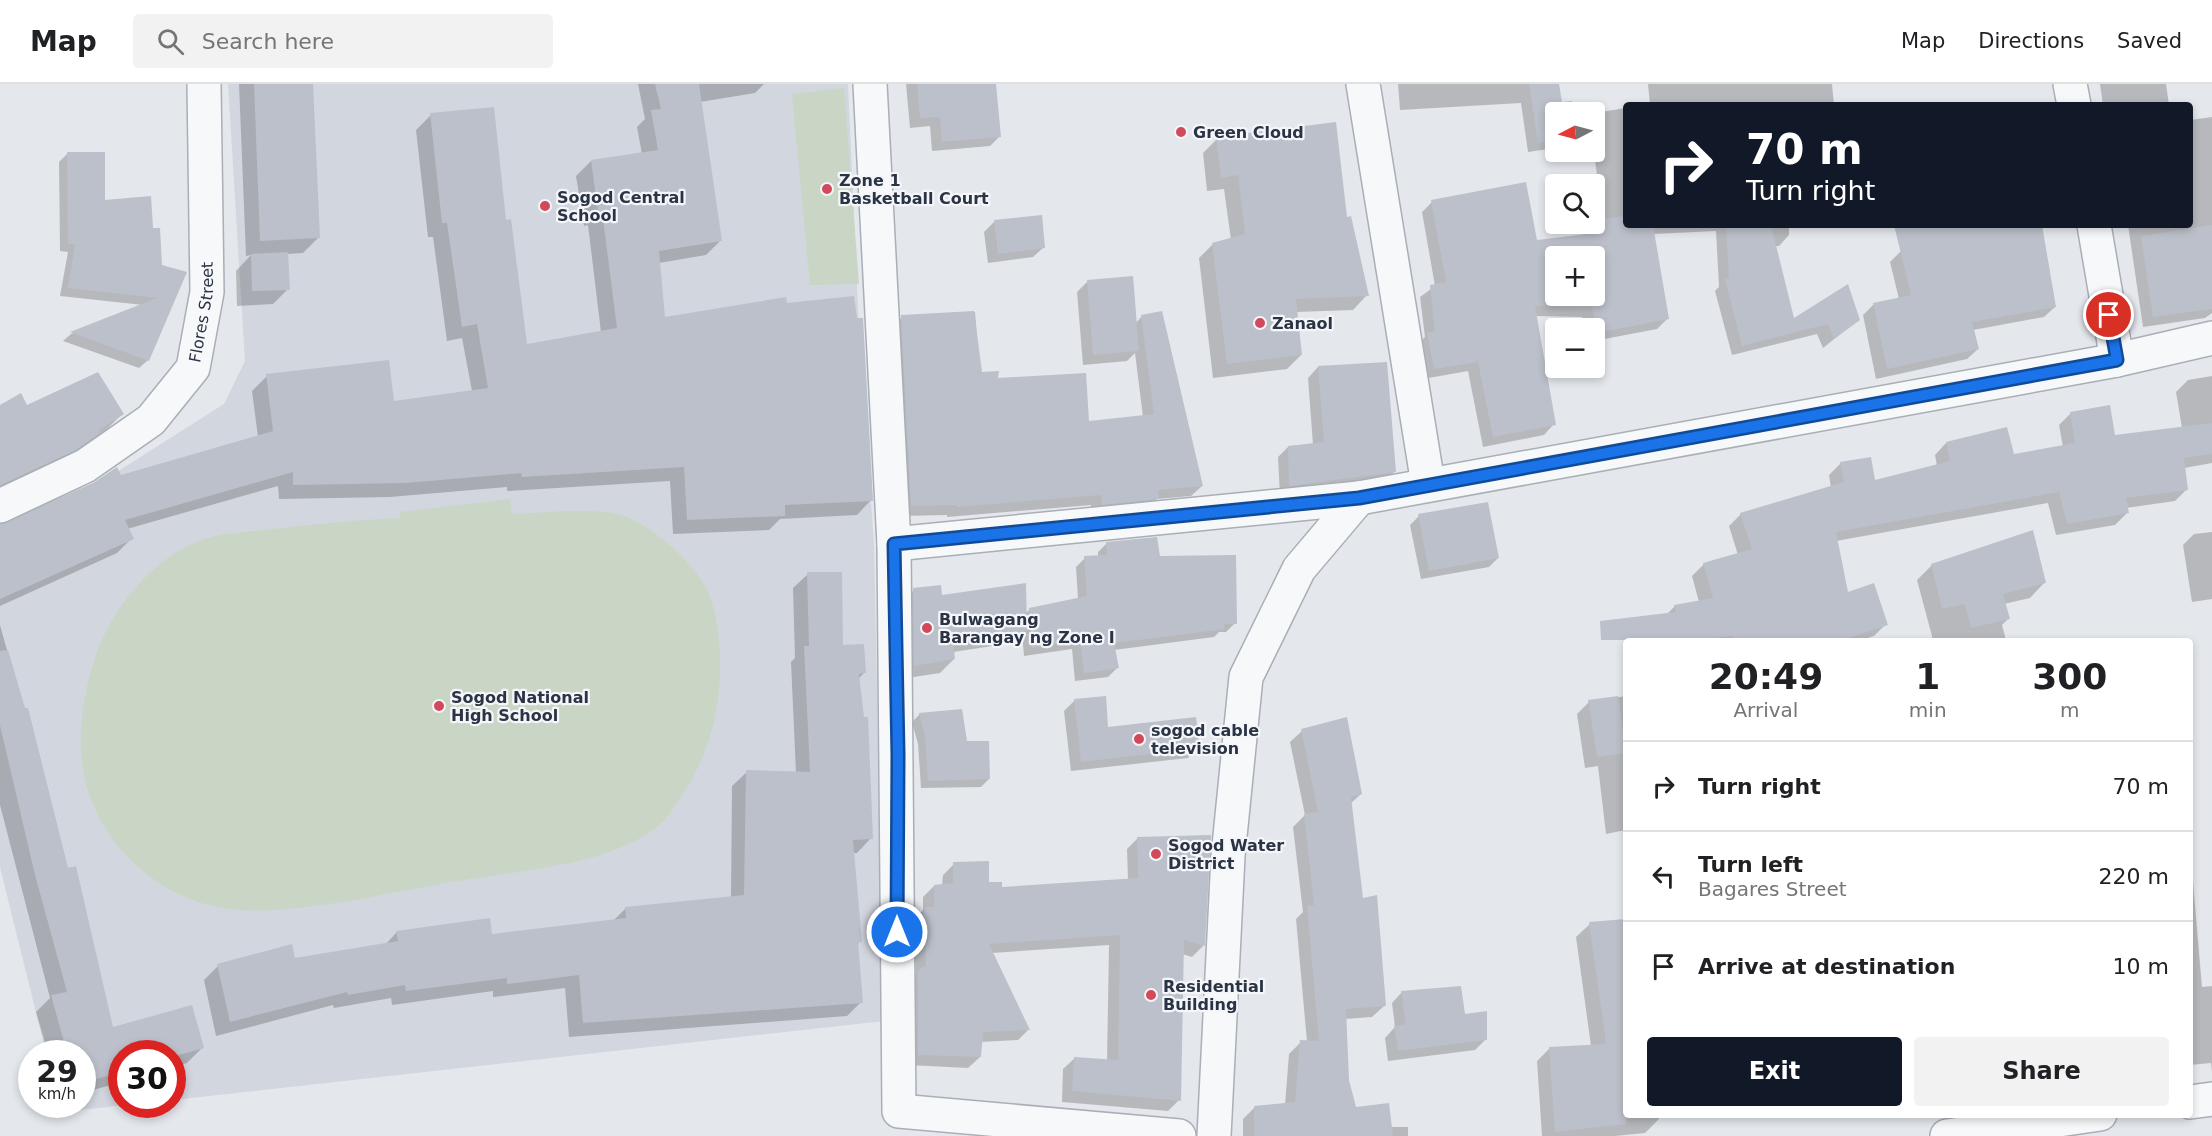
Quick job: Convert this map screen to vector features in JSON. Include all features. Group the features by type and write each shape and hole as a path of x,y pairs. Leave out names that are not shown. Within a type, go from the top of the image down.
{"street":[{"name":"Flores Street","path":"0,506 85,466 152,420 193,369 207,291 204,84"},
{"path":"870,84 894,544 898,755 896,954 899,1111 1179,1136"},
{"path":"1363,84 1428,484"},
{"path":"2070,84 2073,102"},
{"path":"2095,228 2117,360"},
{"path":"894,544 1359,498 2117,360 2212,338"},
{"path":"1214,1136 1228,856 1246,677 1299,569 1359,498"},
{"path":"2193,1102 2212,1099"},
{"path":"1947,1136 2072,1118"}],"shaded area":[{"name":"Sogod National High School","path":"228,84 848,84 859,329 874,545 884,1021 186,1099 186,1040 108,1040 108,1107 96,1108 96,1040 43,1040 0,867 0,533 120,470 224,404 245,361"}],"green space":[{"name":"Zone 1 Basketball Court","path":"844,88 859,284 810,285 792,94"},
{"path":"510,499 512,514 594,511 630,518 672,548 706,587 717,624 720,651 718,703 704,754 679,800 662,823 639,839 616,850 590,858 293,909 241,910 212,906 184,896 159,883 136,865 116,843 100,819 88,792 82,763 81,737 88,684 102,639 125,601 140,583 175,553 215,536 400,518 400,512"}],"building":[{"path":"254,84 313,84 320,238 260,241"},
{"path":"655,84 699,84 722,241 659,251 665,317 786,297 787,303 854,296 857,318 863,318 873,501 785,505 785,516 687,520 684,467 522,477 521,473 406,483 293,485 293,472 125,520 134,539 0,599 0,524 93,483 117,467 121,475 273,431 266,374 389,360 394,401 488,388 477,324 462,327 447,223 442,223 430,113 494,107 506,220 511,219 527,344 617,328 602,211 598,212 591,160 658,150 651,110 661,109"},
{"path":"917,84 996,84 1001,137 942,142 940,117 920,118"},
{"path":"1529,84 1559,84 1562,102 1545,102 1545,142 1538,143"},
{"path":"1336,122 1347,217 1351,216 1369,296 1296,299 1302,355 1227,364 1212,243 1245,234 1238,175 1221,178 1216,137"},
{"path":"67,152 105,152 105,200 151,196 153,228 160,228 162,265 187,272 149,361 70,332 157,298 68,288 75,244 68,244"},
{"path":"1526,182 1537,240 1605,234 1605,219 1623,216 1623,228 1654,228 1669,319 1605,331 1605,318 1594,318 1592,307 1535,306 1545,363 1545,378 1548,378 1556,425 1493,437 1478,362 1434,369 1427,333 1435,331 1430,285 1446,282 1431,200"},
{"path":"1042,215 1045,248 998,254 994,220"},
{"path":"2212,225 2212,309 2153,317 2141,236"},
{"path":"1726,228 1772,228 1794,318 1848,284 1860,320 1834,339 1828,324 1742,346 1725,279 1729,278"},
{"path":"1895,228 2043,228 2056,307 1972,322 1979,349 1887,369 1873,303 1911,295"},
{"path":"288,252 290,290 252,291 251,254"},
{"path":"1133,276 1139,351 1093,355 1087,280"},
{"path":"974,311 982,372 999,371 998,378 1086,373 1089,421 1154,414 1141,315 1162,311 1203,486 1158,490 1159,499 1102,505 1101,495 957,507 957,505 911,506 901,315"},
{"path":"1387,362 1396,472 1289,486 1288,446 1324,442 1318,366"},
{"path":"98,372 124,414 99,430 100,433 76,450 0,485 0,405 21,393 27,405"},
{"path":"2110,405 2115,435 2212,423 2212,454 2184,458 2188,490 2126,498 2129,513 2067,524 2059,492 1836,532 1848,592 1874,583 1888,625 1848,638 1734,638 1733,636 1601,640 1600,621 1676,612 1674,605 1713,598 1703,563 1752,549 1740,513 1844,482 1840,462 1871,457 1875,480 1950,461 1946,442 2007,427 2014,454 2075,443 2070,412"},
{"path":"1488,502 1499,558 1429,571 1418,514"},
{"path":"2033,530 2046,583 2003,594 2010,619 1971,628 1965,604 1942,609 1931,564"},
{"path":"1157,537 1160,556 1236,555 1237,624 1224,624 1225,629 1114,643 1119,668 1084,673 1080,640 1032,648 1029,608 1087,596 1084,556 1107,555 1106,542"},
{"path":"807,572 842,572 843,645 864,644 866,673 859,674 864,717 868,717 873,839 853,840 862,942 858,942 863,1003 583,1023 579,975 507,984 507,978 406,991 405,985 348,995 347,992 230,1022 217,964 292,944 295,958 398,941 396,931 490,918 492,934 626,918 625,907 744,895 746,770 810,772 804,646 809,646"},
{"path":"1026,583 1027,630 953,641 955,659 914,666 913,588 941,585 942,595"},
{"path":"8,650 25,708 28,708 68,868 76,866 113,1027 192,1005 204,1048 186,1053 186,1040 108,1040 108,1076 96,1079 96,1040 63,1040 51,995 67,992 35,875 0,725 0,651"},
{"name":"sogod cable television","path":"1106,696 1108,727 1196,717 1200,748 1081,762 1074,699"},
{"path":"1618,696 1623,732 1623,753 1597,757 1588,700"},
{"path":"962,709 967,741 989,741 990,779 928,781 925,735 919,713"},
{"path":"1347,717 1362,794 1351,797 1363,898 1377,895 1386,1006 1346,1009 1349,1080 1356,1107 1389,1103 1393,1136 1254,1136 1254,1106 1295,1102 1300,1040 1319,1041 1307,906 1314,905 1304,814 1318,812 1301,729"},
{"path":"1211,835 1205,946 1184,940 1181,1101 1072,1091 1074,1057 1118,1060 1120,935 989,944 1030,1030 983,1032 981,1057 918,1055 918,970 926,966 924,907 934,907 934,885 953,883 953,862 989,861 989,882 1002,882 1002,887 1138,878 1137,837"},
{"path":"1623,919 1623,1118 1626,1118 1626,1124 1555,1132 1549,1047 1606,1044 1589,922"},
{"path":"1461,986 1465,1014 1487,1011 1487,1040 1398,1051 1394,1026 1406,1024 1401,991"}],"place":[{"name":"Green Cloud","path":"1181,132"},
{"name":"Zone 1 Basketball Court","path":"827,189"},
{"name":"Sogod Central School","path":"545,206"},
{"name":"Zanaol","path":"1260,323"},
{"name":"Bulwagang Barangay ng Zone Ⅰ","path":"927,628"},
{"name":"Sogod National High School","path":"439,706"},
{"name":"sogod cable television","path":"1139,739"},
{"name":"Sogod Water District","path":"1156,854"},
{"name":"Residential Building","path":"1151,995"}],"route":[{"path":"897,932 898,755 894,544 1359,498 2117,360 2109,315"}]}
